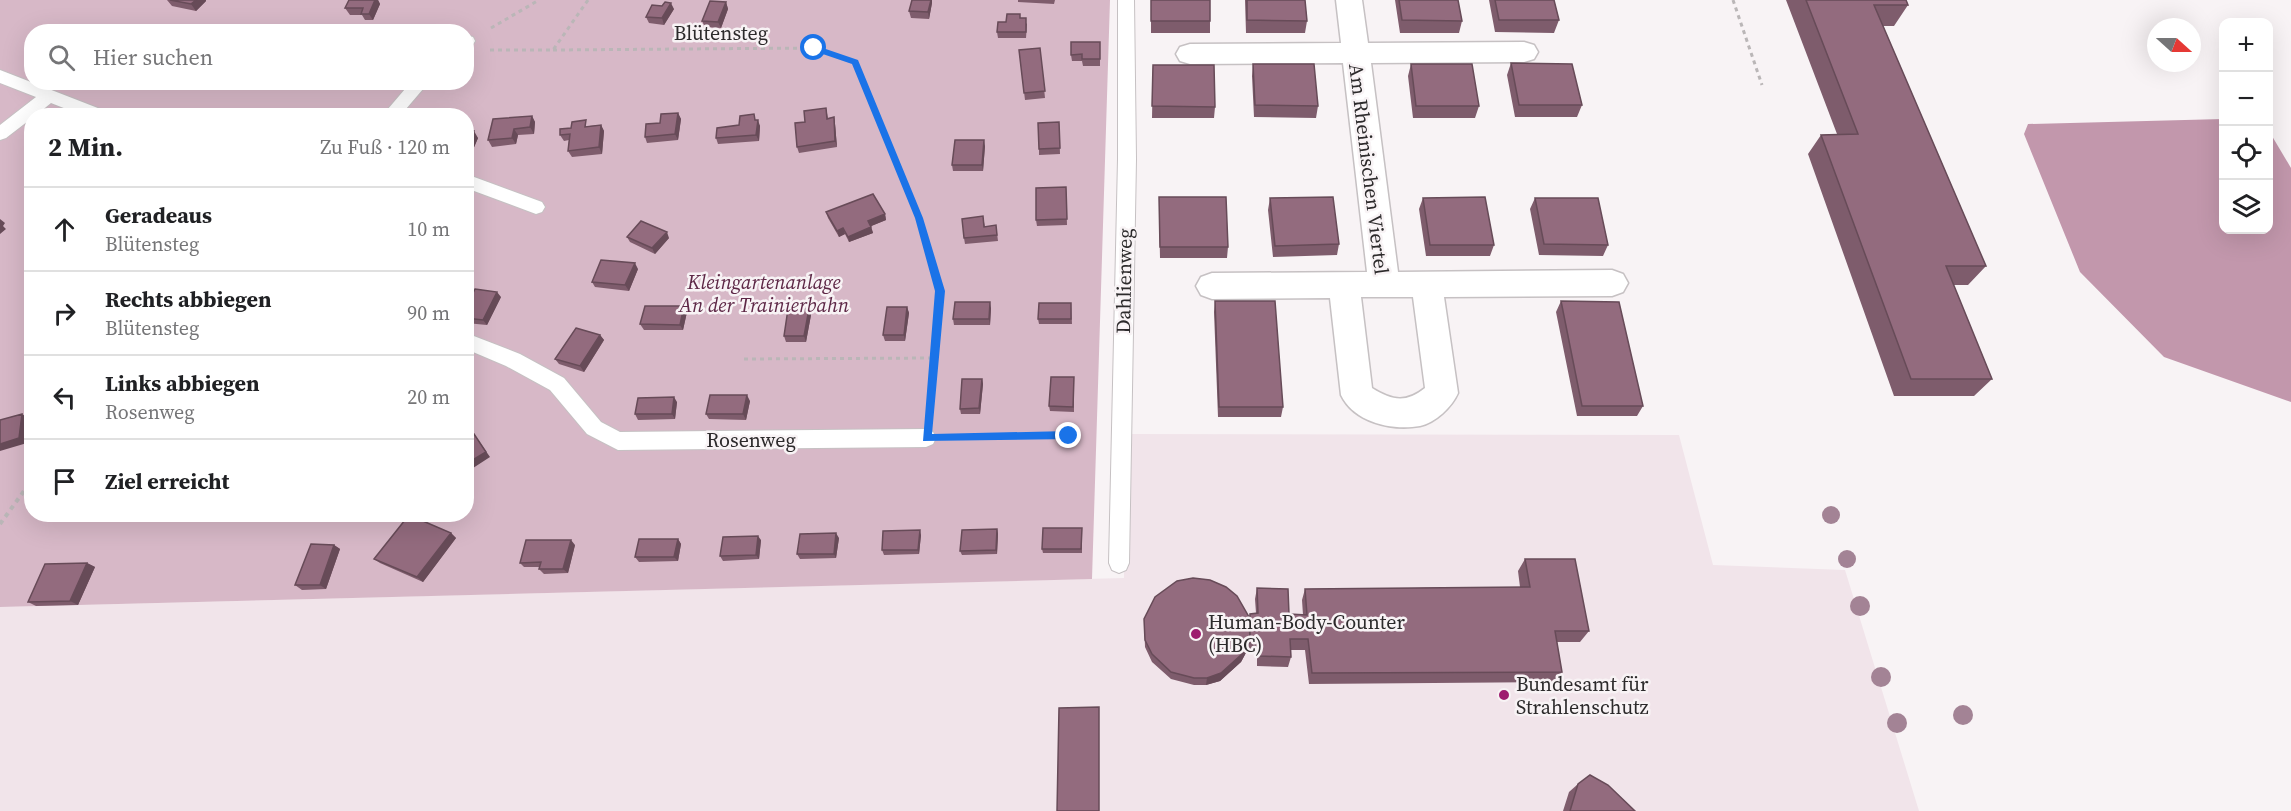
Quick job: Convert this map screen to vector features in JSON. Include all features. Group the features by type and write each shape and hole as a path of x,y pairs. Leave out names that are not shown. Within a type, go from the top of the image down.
{"street":[{"name":"Am Rheinischen Viertel","path":"1349,0 1384,285"},
{"name":"Am Rheinischen Viertel","path":"1190,54 1524,52"},
{"name":"Am Rheinischen Viertel","path":"1212,286 1612,283"},
{"name":"Am Rheinischen Viertel","path":"1344,285 1357,395 1383,412 1419,412 1442,393 1427,285"}],"lane":[{"name":"Dahlienweg","path":"1119,563 1127,159 1126,0"},
{"path":"0,76 24,85"},
{"path":"37,90 82,108"},
{"path":"397,108 414,90"},
{"path":"33,108 50,95"},
{"path":"0,134 24,115"},
{"path":"474,184 537,207"},
{"name":"Rosenweg","path":"474,344 513,360 557,384 594,428 618,441 926,438"}],"path":[{"path":"474,38 539,0"},
{"path":"553,50 588,0"},
{"path":"1733,0 1762,85"},
{"name":"Blütensteg","path":"474,46 483,50 814,48 855,62 919,218 940,291 926,438"},
{"path":"744,359 933,358"},
{"path":"926,438 1069,436"},
{"path":"0,524 24,491"}],"shaded area":[{"path":"2219,119 2219,234 2273,234 2273,138 2291,168 2291,402 2164,357 2080,272 2024,134 2028,124"},
{"path":"1125,434 1679,435 1713,565 1845,570 1919,811 0,811 0,607 1124,578"}],"green space":[{"name":"Kleingartenanlage An der Trainierbahn","path":"0,0 1110,0 1092,579 0,607"}],"building":[{"path":"170,0 196,0 191,4"},
{"path":"349,0 375,0 369,14 361,14 363,8 345,8"},
{"path":"912,0 931,0 928,12 909,11"},
{"path":"1151,0 1210,0 1210,21 1151,21"},
{"path":"1247,0 1305,0 1307,21 1247,20"},
{"path":"1399,0 1458,0 1462,21 1402,20"},
{"path":"1495,0 1554,0 1559,20 1499,20"},
{"path":"1806,0 1906,0 1908,5 1874,5 1986,266 1946,266 1992,379 1911,379 1821,135 1858,134"},
{"path":"710,1 726,2 718,22 702,21"},
{"path":"665,2 671,3 662,18 646,17 652,5 662,6"},
{"path":"1007,14 1020,14 1020,18 1026,18 1026,32 997,32 998,22 1006,22"},
{"path":"1071,42 1100,42 1100,59 1082,59 1082,54 1071,55"},
{"path":"1040,48 1045,91 1024,93 1019,50"},
{"path":"1511,63 1572,64 1582,105 1519,105"},
{"path":"1253,64 1314,64 1318,106 1255,105"},
{"path":"1411,64 1472,64 1479,106 1416,106"},
{"path":"1153,65 1214,65 1215,107 1152,106"},
{"path":"826,108 827,119 834,117 835,141 797,147 795,123 805,122 804,111"},
{"path":"678,113 675,134 645,137 646,124 660,123 661,114"},
{"path":"754,114 755,120 758,120 756,135 716,138 717,128 739,125 740,116"},
{"path":"532,116 530,127 514,129 512,138 488,140 493,119"},
{"path":"586,120 585,127 601,125 599,147 568,151 570,134 560,135 560,129 571,128 572,122"},
{"path":"1059,122 1060,148 1039,149 1038,123"},
{"path":"955,140 984,140 982,165 952,165"},
{"path":"1066,187 1067,219 1036,220 1036,188"},
{"path":"873,194 885,214 868,221 871,227 848,237 843,228 837,231 826,212"},
{"path":"1159,197 1226,197 1228,247 1160,247"},
{"path":"1333,197 1339,244 1275,246 1270,198"},
{"path":"1485,197 1494,245 1430,245 1423,198"},
{"path":"1535,198 1598,198 1608,245 1544,244"},
{"path":"983,216 984,227 996,225 997,235 964,238 962,219"},
{"path":"641,221 667,232 652,248 627,237"},
{"path":"601,260 635,263 625,285 592,282"},
{"path":"475,289 497,292 483,320 474,319"},
{"path":"1215,301 1275,301 1283,407 1219,407"},
{"path":"1561,301 1619,302 1643,406 1582,406"},
{"path":"955,302 990,302 989,319 953,319"},
{"path":"1039,303 1071,303 1071,319 1038,319"},
{"path":"645,306 684,306 680,325 640,324"},
{"path":"887,307 907,307 904,335 883,335"},
{"path":"788,309 809,309 804,336 784,336"},
{"path":"576,328 600,335 580,366 555,359"},
{"path":"1051,377 1074,377 1073,407 1049,406"},
{"path":"962,379 982,379 979,408 960,409"},
{"path":"710,395 747,395 743,414 706,414"},
{"path":"674,397 672,414 635,414 638,398"},
{"path":"22,414 19,438 0,444 0,420"},
{"path":"474,434 486,452 474,459"},
{"path":"403,522 425,522 451,533 417,577 374,559"},
{"path":"1043,528 1082,528 1081,549 1042,549"},
{"path":"997,529 996,550 960,551 962,530"},
{"path":"920,530 918,550 882,550 883,531"},
{"path":"836,533 834,554 797,554 800,534"},
{"path":"758,536 756,555 720,556 723,537"},
{"path":"639,539 678,539 674,557 635,557"},
{"path":"526,540 571,540 563,569 539,569 541,562 520,563"},
{"path":"311,544 334,545 320,585 295,585"},
{"path":"1525,559 1575,559 1589,631 1555,631 1562,672 1312,673 1308,639 1290,639 1291,657 1260,656 1259,638 1250,638 1250,614 1258,613 1257,588 1288,589 1289,614 1307,615 1305,589 1530,587"},
{"path":"87,563 70,601 28,602 45,564"},
{"name":"Human-Body-Counter (HBC)","path":"1193,578 1210,580 1226,587 1237,596 1249,617 1250,641 1242,654 1221,673 1207,678 1194,678 1171,672 1152,654 1145,640 1144,619 1155,597 1177,581"},
{"path":"1099,707 1099,811 1057,811 1059,708"},
{"path":"1590,775 1608,785 1635,811 1570,811 1578,784"}],"place":[{"name":"Human-Body-Counter (HBC)","path":"1196,634"},
{"name":"Bundesamt für Strahlenschutz","path":"1504,695"}],"route":[{"path":"814,48 855,62 919,218 940,291 926,438 1069,436"}]}
